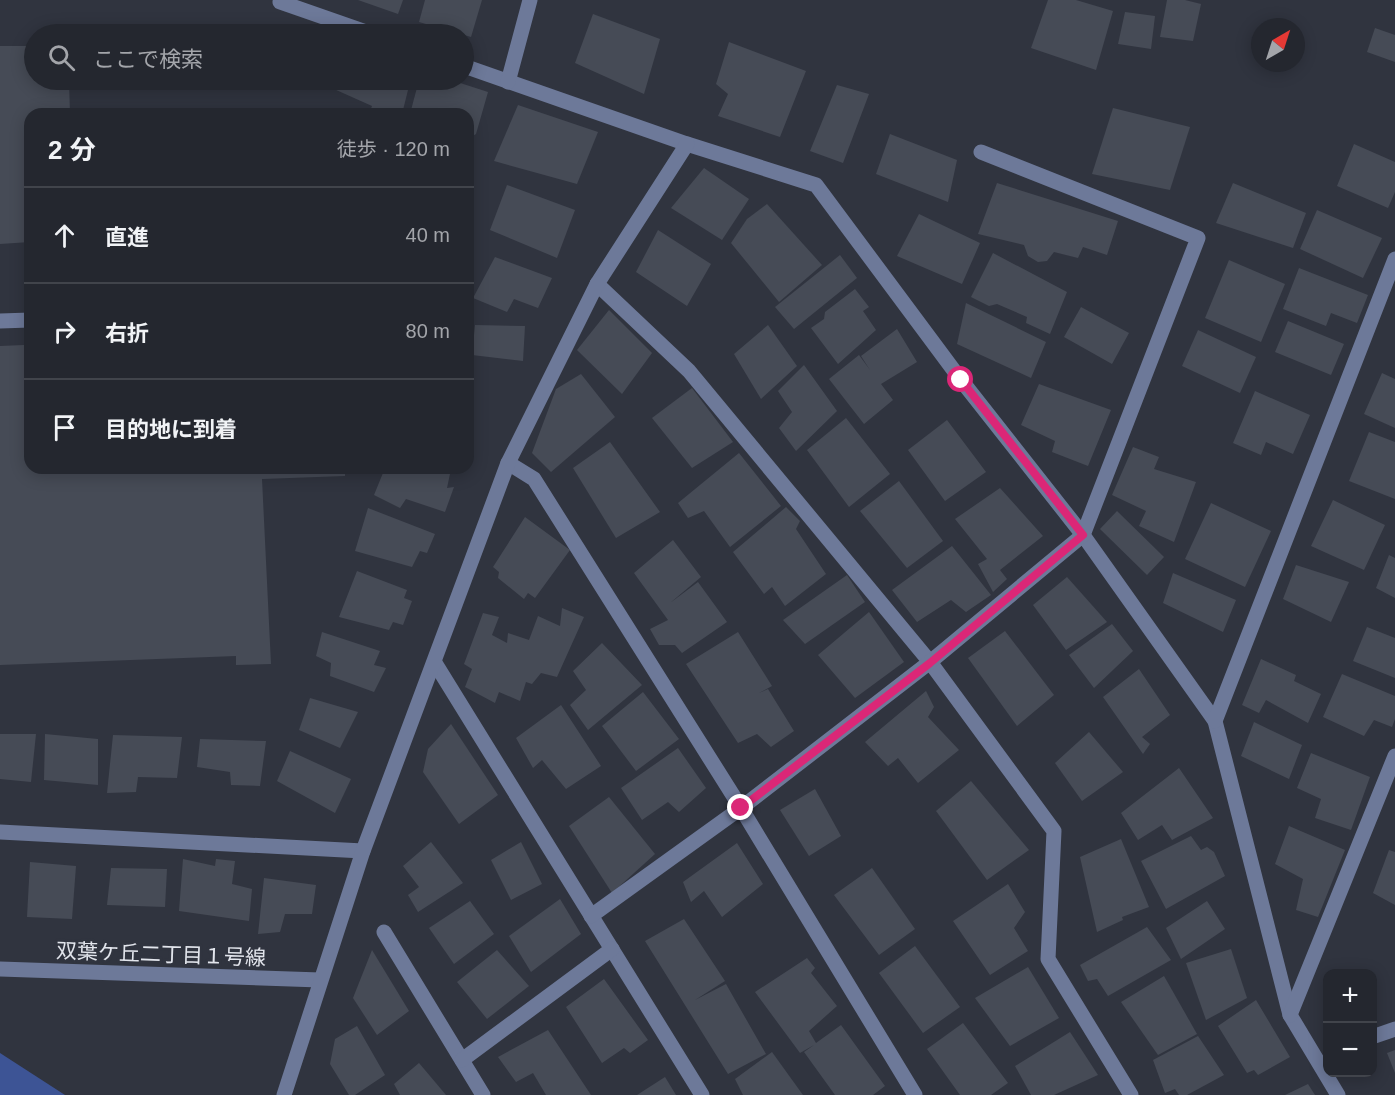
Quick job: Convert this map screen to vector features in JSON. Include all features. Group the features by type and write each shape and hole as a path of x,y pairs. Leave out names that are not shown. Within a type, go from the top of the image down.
{"street":[{"path":"507,82 530,0"},
{"path":"280,2 343,24"},
{"path":"474,70 687,144 816,185 961,380 1083,535 1215,722 1290,1015 1322,1056 1338,1095"},
{"path":"284,1095 363,851 508,463 597,284 687,144"},
{"path":"591,916 741,808 930,663 1083,535 1198,238 981,152"},
{"path":"1215,722 1395,259"},
{"path":"597,284 689,371 930,663 1054,831 1048,958 1131,1095"},
{"path":"0,321 24,320"},
{"path":"508,463 534,479 741,808 915,1095"},
{"path":"435,663 702,1095"},
{"path":"1290,1015 1395,756"},
{"path":"0,832 363,851"},
{"path":"384,932 483,1095"},
{"path":"462,1060 612,949"},
{"name":"双葉ケ丘二丁目１号線","path":"0,969 320,980"},
{"path":"1377,1035 1395,1029"}],"shaded area":[{"path":"0,1053 65,1095 0,1095"}],"building":[{"path":"358,0 403,0 398,14"},
{"path":"425,0 482,0 474,27 474,24 419,22"},
{"path":"1048,0 1076,0 1113,11 1096,70 1031,48"},
{"path":"1167,0 1185,0 1201,4 1193,41 1160,37"},
{"path":"1125,12 1155,16 1151,49 1118,44"},
{"path":"593,14 660,39 644,94 575,63"},
{"path":"1375,28 1395,35 1395,62 1367,52"},
{"path":"729,42 806,71 780,137 718,116 728,94 716,84"},
{"path":"0,46 24,46 24,90 69,90 70,108 24,108 24,242 0,244"},
{"path":"837,85 869,94 843,163 810,151"},
{"path":"474,87 488,92 474,135 474,108 412,108 416,90 474,90"},
{"path":"336,90 408,90 404,108 371,108 372,106"},
{"path":"518,105 598,132 577,184 494,161"},
{"path":"1113,108 1190,127 1170,190 1092,174"},
{"path":"890,134 957,160 948,202 876,174"},
{"path":"1354,144 1395,162 1395,192 1388,208 1337,186"},
{"path":"704,168 749,199 722,240 671,208"},
{"path":"997,183 1118,221 1107,255 1083,247 1078,258 1054,252 1047,261 1038,262 1028,256 1024,245 978,234"},
{"path":"1233,183 1306,213 1293,248 1216,223"},
{"path":"507,185 575,210 557,258 490,230"},
{"path":"767,204 822,265 779,302 731,243 747,219"},
{"path":"1317,210 1382,238 1363,278 1300,249"},
{"path":"919,214 980,243 962,284 897,256"},
{"path":"658,230 711,264 687,306 636,272"},
{"path":"993,253 1067,292 1050,334 1026,323 1027,317 997,304 989,306 971,297"},
{"path":"840,255 857,278 794,329 775,307"},
{"path":"495,257 552,278 538,308 514,299 507,312 474,298"},
{"path":"1229,260 1285,284 1261,342 1205,318"},
{"path":"1299,268 1368,295 1357,323 1331,313 1326,326 1283,309"},
{"path":"855,289 869,307 863,311 876,330 838,364 811,328 824,319 825,312"},
{"path":"966,303 1046,342 1031,378 957,344"},
{"path":"1081,307 1129,333 1112,364 1064,337"},
{"path":"609,310 652,353 622,394 577,350"},
{"path":"1288,321 1344,344 1331,375 1275,352"},
{"path":"475,325 525,326 523,361 474,355"},
{"path":"768,325 797,366 761,399 734,354"},
{"path":"897,329 917,362 881,384 893,400 864,424 829,379 859,355 870,370 861,356"},
{"path":"1198,330 1256,357 1240,393 1182,366"},
{"path":"24,345 24,474 345,474 345,476 262,479 271,664 236,665 236,656 0,665 0,346"},
{"path":"804,365 837,411 796,451 779,428 792,412 778,391"},
{"path":"1382,373 1395,379 1395,428 1364,414"},
{"path":"581,374 615,417 551,472 532,453 556,389"},
{"path":"1039,384 1111,410 1088,466 1052,452 1055,441 1021,425"},
{"path":"692,388 733,442 692,468 652,418"},
{"path":"1255,391 1310,415 1293,454 1266,442 1261,455 1233,443"},
{"path":"846,418 890,474 849,507 807,450"},
{"path":"947,420 986,472 945,501 908,450"},
{"path":"1369,432 1395,442 1395,499 1349,481"},
{"path":"610,442 660,512 616,538 573,468"},
{"path":"1133,447 1159,457 1154,469 1196,482 1174,542 1139,526 1146,511 1112,495"},
{"path":"739,453 781,506 730,547 704,511 688,518 678,503"},
{"path":"383,474 450,474 447,488 454,487 445,512 406,499 400,508 374,495"},
{"path":"899,481 943,541 907,568 860,511"},
{"path":"1000,488 1043,536 1000,570 1007,579 993,592 978,564 987,559 955,519"},
{"path":"1333,500 1385,525 1364,570 1311,546"},
{"path":"1211,503 1271,531 1245,587 1185,559"},
{"path":"786,507 800,521 796,529 826,574 785,606 772,587 764,594 733,552"},
{"path":"368,508 435,534 427,553 420,551 412,567 355,551"},
{"path":"1117,511 1164,557 1147,575 1100,529"},
{"path":"525,517 570,550 535,598 528,593 524,599 498,578 499,572 493,567"},
{"path":"673,540 701,577 670,603 698,582 727,622 682,653 675,645 659,645 650,629 668,620 634,573"},
{"path":"952,546 991,595 966,612 951,600 917,622 892,590"},
{"path":"1389,555 1395,558 1395,598 1376,588"},
{"path":"1296,565 1349,582 1331,622 1283,599"},
{"path":"357,571 407,590 404,598 412,601 403,625 393,622 389,630 339,617"},
{"path":"1173,573 1236,600 1223,632 1163,603"},
{"path":"847,575 865,602 805,644 783,620"},
{"path":"1067,577 1107,622 1066,650 1033,605"},
{"path":"562,608 584,617 557,677 541,673 532,684 526,682 520,701 499,692 495,703 465,687 472,669 464,664 483,613 499,617 492,635 507,643 508,633 529,640 538,616 560,626"},
{"path":"869,612 904,662 855,698 818,655"},
{"path":"1112,624 1133,651 1094,688 1069,655"},
{"path":"1367,627 1395,638 1395,678 1353,661"},
{"path":"1005,631 1054,695 1017,726 968,658"},
{"path":"322,632 380,651 374,665 386,668 374,692 330,676 331,663 316,656"},
{"path":"738,632 772,686 759,693 768,689 794,731 771,747 757,734 738,743 686,664"},
{"path":"602,643 642,685 588,730 570,705 586,690 573,671"},
{"path":"1261,659 1296,675 1294,681 1321,694 1308,723 1266,700 1259,713 1242,705"},
{"path":"1139,669 1170,715 1142,737 1150,744 1143,754 1103,697"},
{"path":"1342,674 1395,696 1395,719 1392,727 1374,720 1364,736 1323,717"},
{"path":"926,691 934,707 928,717 959,750 918,783 898,758 888,766 865,742"},
{"path":"643,692 679,739 636,771 602,726"},
{"path":"310,698 358,712 340,748 299,730"},
{"path":"561,705 601,766 566,789 542,760 533,768 516,738"},
{"path":"1254,722 1302,745 1289,779 1241,756"},
{"path":"451,724 498,795 459,824 423,772 428,749"},
{"path":"1089,732 1123,772 1082,801 1055,763"},
{"path":"0,734 36,734 31,782 0,779"},
{"path":"45,734 98,739 98,785 44,780"},
{"path":"113,735 182,737 177,778 138,777 136,792 107,793"},
{"path":"200,739 266,741 260,786 231,785 230,772 197,767"},
{"path":"678,748 706,788 679,812 668,802 642,820 621,788"},
{"path":"290,751 351,779 335,813 277,781"},
{"path":"1311,753 1370,777 1351,830 1315,818 1321,799 1297,788"},
{"path":"1179,768 1213,818 1172,840 1162,825 1138,840 1121,813"},
{"path":"971,781 1029,850 987,880 936,811"},
{"path":"815,789 841,836 809,856 780,810"},
{"path":"609,797 655,854 612,893 569,826"},
{"path":"1289,826 1345,850 1318,917 1296,910 1303,879 1275,864"},
{"path":"1191,836 1201,850 1207,847 1214,852 1225,876 1166,909 1141,861"},
{"path":"1121,839 1149,907 1122,917 1123,920 1097,932 1080,857"},
{"path":"431,842 463,883 418,912 408,895 419,887 403,866"},
{"path":"521,842 542,884 511,900 491,860"},
{"path":"737,843 763,884 722,917 704,891 691,902 683,882"},
{"path":"1389,850 1395,852 1395,905 1373,893"},
{"path":"183,859 215,866 216,859 235,861 232,884 252,889 249,921 179,911"},
{"path":"30,862 76,866 72,919 27,917"},
{"path":"111,868 167,869 165,907 107,905"},
{"path":"872,868 915,929 879,955 834,895"},
{"path":"264,878 316,885 312,914 285,914 280,932 258,934"},
{"path":"1008,884 1025,912 1014,928 1028,951 990,975 953,921"},
{"path":"560,899 581,934 531,972 509,936"},
{"path":"470,901 494,934 454,964 429,928"},
{"path":"1207,901 1225,929 1181,959 1166,928"},
{"path":"684,919 725,981 695,1000 726,984 766,1054 728,1074 645,941"},
{"path":"1147,927 1171,960 1108,996 1097,979 1088,981 1080,965"},
{"path":"915,946 960,1007 923,1033 879,973"},
{"path":"1231,949 1247,998 1206,1020 1186,963"},
{"path":"372,950 409,1011 377,1035 353,998"},
{"path":"497,950 529,986 487,1019 457,982"},
{"path":"807,958 815,968 811,973 837,1006 809,1031 816,1043 841,1025 885,1086 873,1095 835,1095 804,1052 814,1045 800,1053 755,992"},
{"path":"1028,967 1059,1018 1010,1046 975,998"},
{"path":"1164,976 1197,1034 1158,1055 1121,1002"},
{"path":"604,979 648,1040 630,1053 624,1048 602,1063 566,1007"},
{"path":"1256,1000 1290,1057 1258,1075 1254,1070 1247,1073 1218,1026"},
{"path":"963,1023 1008,1083 991,1095 960,1095 927,1049"},
{"path":"357,1026 385,1075 355,1095 349,1095 330,1064 335,1039"},
{"path":"548,1030 591,1095 546,1095 533,1073 516,1082 498,1057"},
{"path":"1070,1032 1098,1075 1054,1095 1031,1095 1015,1066"},
{"path":"1198,1036 1224,1075 1187,1095 1179,1095 1175,1089 1165,1093 1153,1060"},
{"path":"1395,1050 1395,1073 1387,1053"},
{"path":"772,1052 803,1095 743,1095 735,1079"},
{"path":"419,1063 446,1095 400,1095 394,1084"},
{"path":"665,1077 676,1095 637,1095"},
{"path":"1308,1084 1315,1095 1285,1095"}],"route":[{"path":"741,808 930,663 1083,535 961,380"}]}
